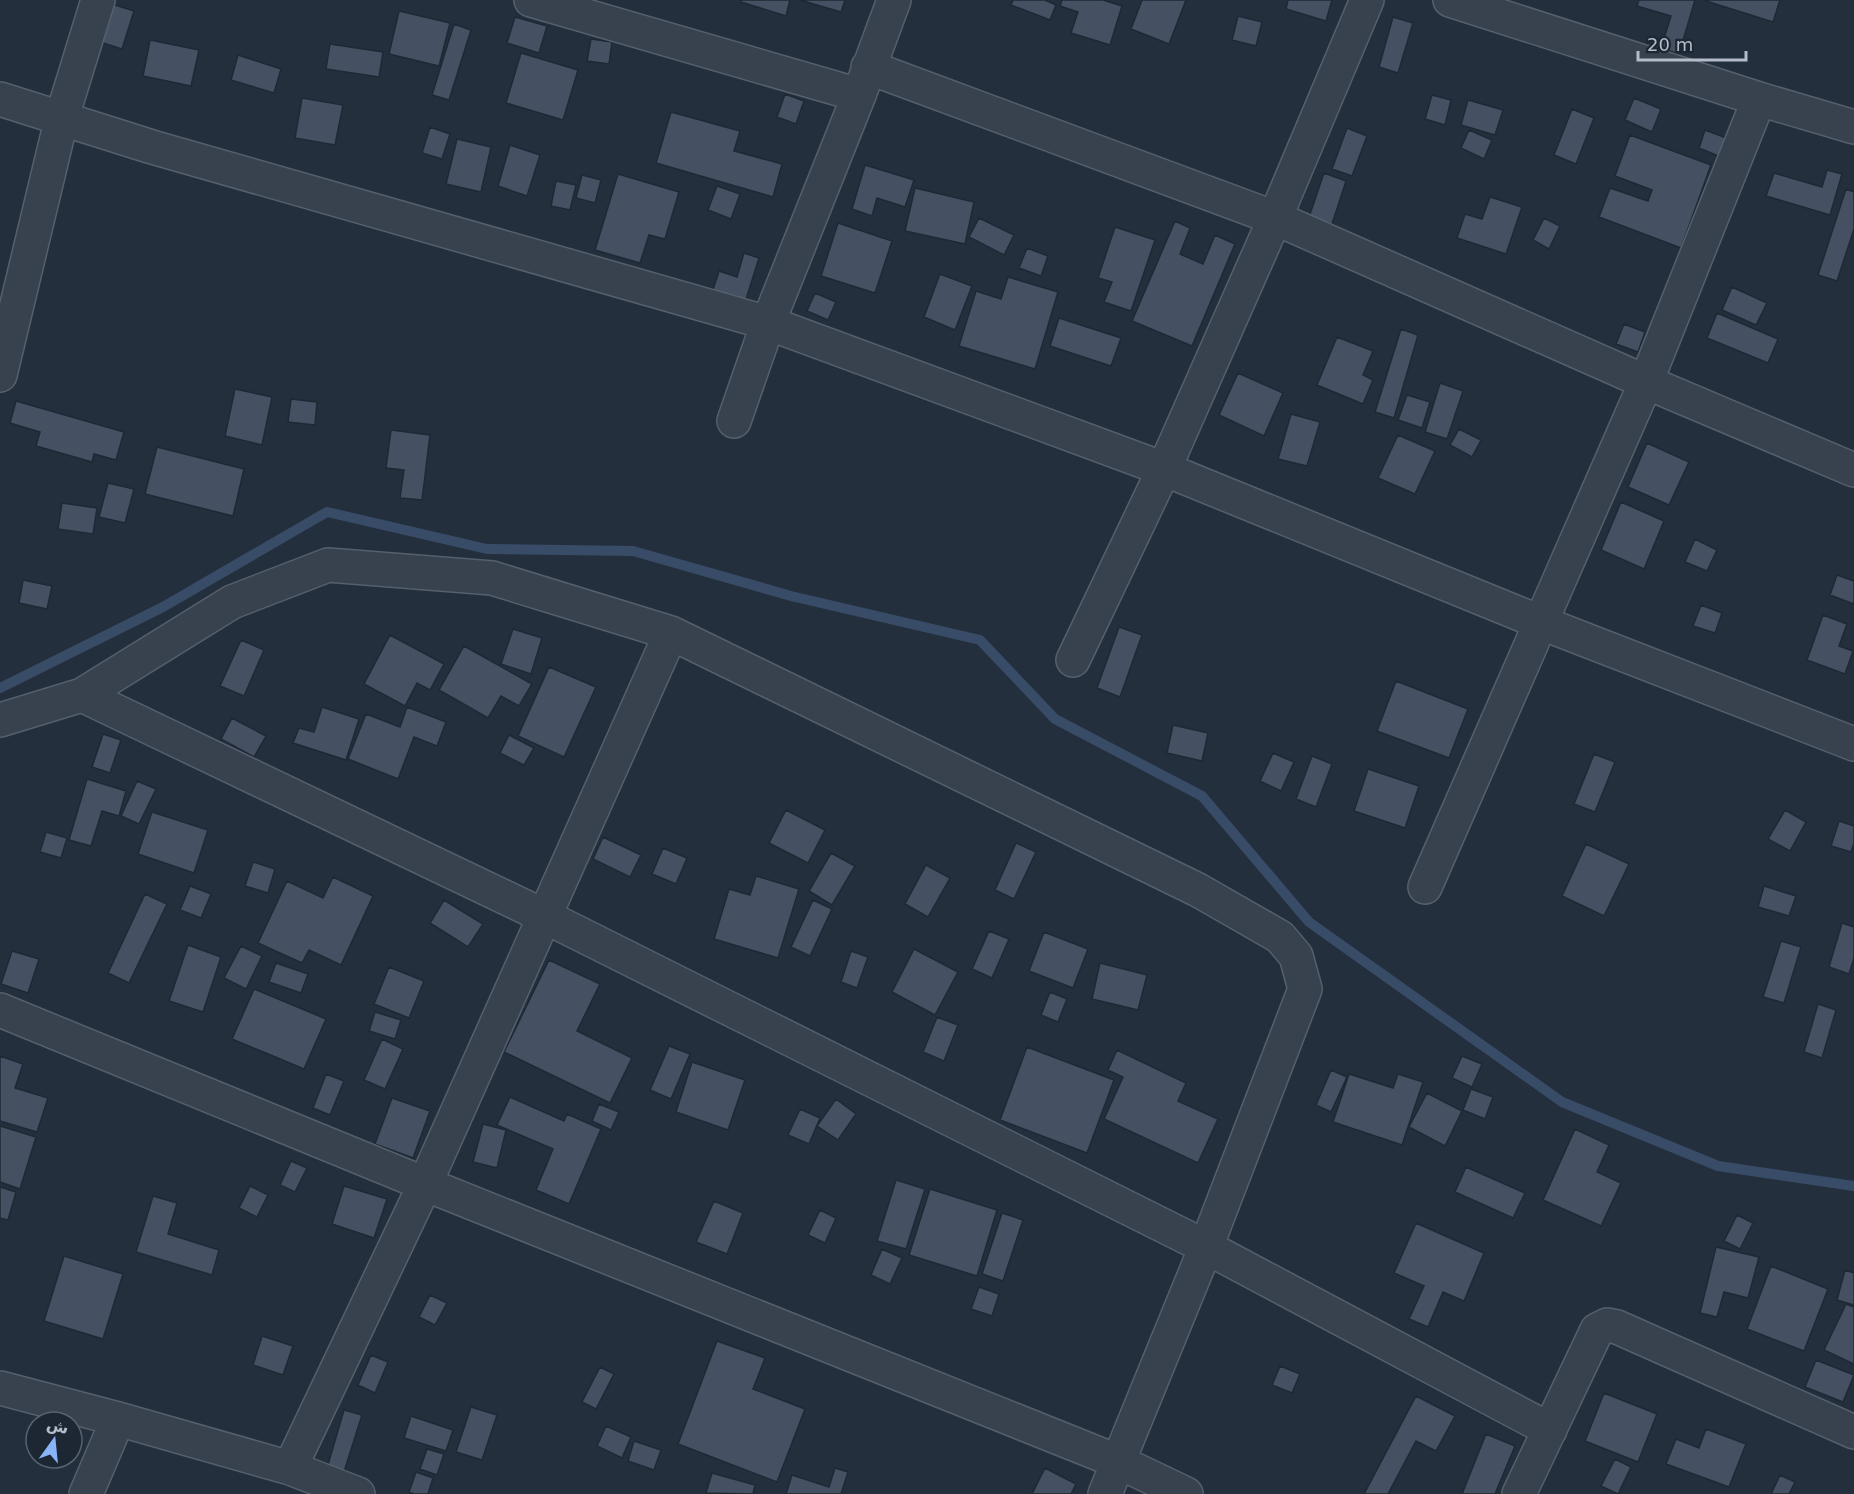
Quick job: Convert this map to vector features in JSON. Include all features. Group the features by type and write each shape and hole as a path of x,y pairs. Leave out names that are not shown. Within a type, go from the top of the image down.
{"street":[{"path":"0,375 62,117 98,0"},
{"path":"531,0 864,81 1275,218 1646,382 1854,470"},
{"path":"734,421 768,323 894,0"},
{"path":"1073,660 1164,469 1275,218 1367,0"},
{"path":"1450,0 1854,127"},
{"path":"0,99 153,147 768,323 1164,469 1542,623 1854,744"},
{"path":"1425,887 1646,382 1759,99"},
{"path":"0,720 82,694 232,602 328,565 492,578 671,633 1198,890 1280,937 1296,956 1305,989 1206,1247 1105,1494"},
{"path":"290,1468 425,1184 671,633"},
{"path":"82,694 546,917 1206,1247 1550,1430"},
{"path":"0,1010 425,1184 1119,1462 1186,1494"},
{"path":"1519,1494 1598,1330 1607,1325 1617,1327 1854,1432"},
{"path":"0,1388 290,1468 358,1494"},
{"path":"86,1494 118,1419"}],"building":[{"path":"742,0 790,0 786,16 741,2"},
{"path":"800,0 845,0 841,12"},
{"path":"1013,0 1045,0 1056,5 1050,20 1011,5"},
{"path":"1062,0 1103,0 1122,6 1110,45 1071,33 1078,12 1060,6"},
{"path":"1142,0 1186,0 1169,44 1131,29"},
{"path":"1288,0 1332,0 1326,21 1286,9"},
{"path":"1639,0 1695,0 1679,54 1661,48 1671,16 1637,6"},
{"path":"1703,0 1780,0 1773,22"},
{"path":"112,4 134,11 122,49 100,42"},
{"path":"399,11 450,23 439,66 389,54"},
{"path":"1238,16 1262,22 1256,46 1232,40"},
{"path":"515,17 547,26 539,53 507,43"},
{"path":"1393,17 1413,23 1398,73 1379,67"},
{"path":"454,24 471,30 449,100 432,95"},
{"path":"591,39 612,42 609,64 587,61"},
{"path":"150,40 199,50 191,86 143,76"},
{"path":"330,44 383,52 379,77 326,69"},
{"path":"521,53 578,70 563,120 506,103"},
{"path":"238,55 281,69 274,93 231,80"},
{"path":"785,94 804,101 796,124 777,117"},
{"path":"1432,95 1451,100 1445,125 1425,119"},
{"path":"302,98 343,105 335,145 295,138"},
{"path":"1634,98 1661,109 1652,132 1625,120"},
{"path":"1468,100 1503,110 1495,135 1461,125"},
{"path":"1572,109 1594,118 1576,164 1554,155"},
{"path":"671,112 740,131 734,151 782,164 773,197 656,163"},
{"path":"430,127 450,134 442,159 422,153"},
{"path":"1347,128 1367,136 1352,176 1332,169"},
{"path":"1469,130 1492,140 1484,159 1461,148"},
{"path":"1705,130 1729,139 1723,158 1699,148"},
{"path":"1630,135 1711,165 1681,248 1599,217 1610,188 1648,201 1652,190 1615,176"},
{"path":"457,139 491,147 481,192 446,184"},
{"path":"510,145 540,155 527,196 498,186"},
{"path":"865,165 914,180 905,207 877,198 872,216 852,209"},
{"path":"1827,170 1842,174 1830,215 1766,196 1774,173 1822,187"},
{"path":"1324,173 1346,181 1332,224 1309,217"},
{"path":"618,174 679,192 665,239 649,235 640,263 595,250"},
{"path":"582,175 601,180 595,203 576,198"},
{"path":"556,181 576,185 570,210 551,206"},
{"path":"717,186 740,194 731,219 708,210"},
{"path":"915,188 974,202 965,244 905,231"},
{"path":"1846,189 1854,192 1854,229 1837,281 1818,275"},
{"path":"1490,197 1522,207 1506,254 1457,238 1465,214 1482,219"},
{"path":"979,218 1014,235 1004,255 969,237"},
{"path":"1544,218 1560,226 1549,249 1533,240"},
{"path":"1175,221 1190,228 1180,254 1203,264 1215,235 1235,244 1192,346 1132,321"},
{"path":"838,223 892,241 875,293 821,276"},
{"path":"1115,227 1155,240 1131,311 1104,302 1112,282 1098,278"},
{"path":"1027,248 1048,256 1041,276 1019,268"},
{"path":"744,253 759,258 743,309 710,299 719,271 737,277"},
{"path":"940,274 972,286 955,330 924,317"},
{"path":"1008,277 1058,292 1035,369 959,346 976,291 1001,299"},
{"path":"1732,287 1767,303 1756,325 1722,310"},
{"path":"815,293 836,302 828,320 807,311"},
{"path":"1717,313 1778,339 1768,363 1707,338"},
{"path":"1059,318 1121,338 1111,366 1050,346"},
{"path":"1624,324 1645,332 1638,352 1616,344"},
{"path":"1401,329 1418,335 1394,418 1375,412"},
{"path":"1337,337 1373,351 1363,375 1373,380 1363,404 1317,385"},
{"path":"1238,373 1283,393 1264,436 1219,415"},
{"path":"1440,383 1463,391 1447,439 1425,432"},
{"path":"235,389 272,397 262,445 225,436"},
{"path":"1407,395 1430,402 1422,428 1398,420"},
{"path":"291,399 317,402 315,425 288,422"},
{"path":"16,401 124,432 116,460 94,454 92,462 36,446 40,432 10,423"},
{"path":"1291,414 1320,422 1307,466 1278,459"},
{"path":"1459,429 1481,440 1472,457 1450,445"},
{"path":"391,430 430,435 422,500 400,498 404,470 386,468"},
{"path":"1398,435 1435,451 1415,494 1378,478"},
{"path":"1647,443 1689,462 1669,505 1628,487"},
{"path":"157,447 244,469 233,516 145,494"},
{"path":"108,483 134,489 125,523 99,517"},
{"path":"1621,502 1664,521 1644,569 1601,550"},
{"path":"62,503 97,508 93,534 58,529"},
{"path":"1695,539 1717,550 1707,571 1685,562"},
{"path":"1837,575 1854,581 1854,604 1830,595"},
{"path":"23,580 52,586 47,609 19,603"},
{"path":"1701,605 1722,613 1715,633 1693,626"},
{"path":"1823,615 1847,624 1839,646 1853,651 1845,674 1807,660"},
{"path":"1119,627 1142,635 1120,697 1097,688"},
{"path":"513,629 542,638 531,674 501,664"},
{"path":"390,635 444,664 430,690 417,683 405,706 364,684"},
{"path":"241,640 264,650 244,696 220,686"},
{"path":"464,646 532,684 519,706 501,696 488,718 439,690"},
{"path":"549,667 596,687 564,757 518,736"},
{"path":"1396,681 1468,709 1449,758 1377,731"},
{"path":"322,707 359,719 346,760 293,743 299,728 314,732"},
{"path":"407,707 446,722 437,746 414,737 398,779 348,759 366,714 400,727"},
{"path":"232,718 266,736 254,757 221,739"},
{"path":"1173,725 1208,733 1202,761 1167,753"},
{"path":"103,734 121,740 110,773 92,767"},
{"path":"509,735 534,748 524,765 500,753"},
{"path":"1273,753 1294,762 1281,791 1260,781"},
{"path":"1594,754 1615,762 1595,812 1574,804"},
{"path":"1312,756 1332,764 1316,807 1296,799"},
{"path":"1368,769 1419,786 1405,828 1354,811"},
{"path":"87,779 126,791 119,816 102,811 91,846 69,840"},
{"path":"137,781 156,789 139,824 121,816"},
{"path":"786,810 825,830 808,863 769,843"},
{"path":"1785,810 1806,822 1790,851 1768,839"},
{"path":"152,812 208,830 194,873 138,854"},
{"path":"1839,821 1854,826 1854,843 1851,852 1831,846"},
{"path":"46,832 67,838 61,858 40,852"},
{"path":"603,837 641,855 630,877 593,859"},
{"path":"1016,843 1036,852 1014,899 995,890"},
{"path":"1586,844 1629,864 1604,916 1562,896"},
{"path":"663,848 687,858 676,884 652,874"},
{"path":"831,853 855,866 832,905 809,891"},
{"path":"253,862 275,869 268,893 245,886"},
{"path":"926,865 950,878 928,917 905,904"},
{"path":"756,876 799,889 778,958 714,939 729,889 750,895"},
{"path":"333,877 373,896 341,965 309,950 302,963 258,943 287,881 323,898"},
{"path":"190,886 211,894 201,918 180,910"},
{"path":"1764,886 1796,896 1789,916 1758,907"},
{"path":"145,894 167,904 129,983 108,973"},
{"path":"444,900 483,924 468,947 430,923"},
{"path":"813,900 832,909 810,956 791,947"},
{"path":"1842,923 1854,927 1854,958 1849,974 1829,967"},
{"path":"989,931 1009,939 992,978 972,969"},
{"path":"1044,932 1088,949 1073,988 1029,971"},
{"path":"1781,941 1801,947 1784,1003 1763,997"},
{"path":"188,945 221,957 203,1012 169,1001"},
{"path":"241,946 262,956 246,989 224,978"},
{"path":"914,949 958,972 935,1015 892,992"},
{"path":"12,951 39,959 28,993 1,984"},
{"path":"851,951 868,957 857,988 841,982"},
{"path":"549,960 600,984 577,1031 632,1058 610,1103 504,1052"},
{"path":"276,963 308,974 301,993 269,982"},
{"path":"1100,963 1147,975 1138,1010 1092,999"},
{"path":"389,967 424,981 409,1018 374,1004"},
{"path":"254,989 326,1019 304,1069 232,1039"},
{"path":"1050,992 1067,999 1058,1022 1041,1015"},
{"path":"1818,1004 1836,1010 1822,1058 1804,1052"},
{"path":"375,1012 401,1020 395,1039 369,1031"},
{"path":"937,1017 958,1025 944,1061 923,1052"},
{"path":"382,1039 403,1049 385,1089 364,1080"},
{"path":"669,1046 690,1054 671,1099 650,1090"},
{"path":"1027,1047 1114,1080 1087,1153 1000,1120"},
{"path":"1117,1050 1186,1083 1178,1101 1218,1119 1198,1163 1104,1119 1123,1077 1108,1070"},
{"path":"0,1056 23,1064 15,1088 48,1098 37,1132 0,1121"},
{"path":"1462,1056 1482,1064 1472,1087 1452,1078"},
{"path":"692,1062 745,1080 728,1130 676,1112"},
{"path":"1331,1070 1347,1077 1331,1112 1316,1105"},
{"path":"326,1074 344,1081 330,1115 313,1108"},
{"path":"1349,1074 1393,1088 1398,1074 1423,1082 1402,1145 1333,1122"},
{"path":"1471,1089 1493,1097 1485,1119 1463,1110"},
{"path":"1427,1093 1462,1111 1445,1146 1409,1127"},
{"path":"510,1097 564,1121 567,1114 601,1129 569,1204 536,1190 553,1149 497,1125"},
{"path":"392,1098 430,1111 413,1158 375,1144"},
{"path":"836,1099 856,1114 838,1140 817,1126"},
{"path":"599,1104 619,1112 611,1130 592,1121"},
{"path":"800,1109 820,1118 809,1144 788,1135"},
{"path":"483,1124 506,1130 497,1168 473,1162"},
{"path":"0,1126 36,1137 20,1189 0,1182"},
{"path":"1575,1129 1609,1145 1597,1172 1621,1183 1601,1226 1543,1200"},
{"path":"291,1161 307,1168 295,1192 280,1185"},
{"path":"1466,1167 1525,1193 1513,1218 1455,1192"},
{"path":"896,1180 925,1189 906,1249 877,1241"},
{"path":"250,1186 268,1195 257,1217 239,1208"},
{"path":"344,1186 387,1199 374,1238 332,1224"},
{"path":"0,1187 16,1192 8,1220 0,1218"},
{"path":"930,1189 997,1210 977,1276 909,1255"},
{"path":"153,1196 177,1203 168,1234 219,1250 212,1275 136,1252"},
{"path":"714,1201 743,1213 727,1254 696,1242"},
{"path":"820,1210 836,1218 825,1243 808,1235"},
{"path":"1002,1213 1023,1220 1003,1281 982,1274"},
{"path":"1737,1215 1753,1223 1740,1249 1724,1241"},
{"path":"1416,1223 1484,1253 1464,1301 1443,1292 1428,1327 1409,1319 1424,1286 1394,1273"},
{"path":"1716,1247 1759,1257 1748,1298 1724,1292 1717,1317 1700,1313"},
{"path":"882,1249 902,1258 890,1284 871,1275"},
{"path":"64,1256 123,1274 103,1339 44,1321"},
{"path":"1771,1266 1828,1289 1804,1351 1747,1329"},
{"path":"1845,1270 1854,1273 1854,1305 1837,1300"},
{"path":"979,1287 999,1294 992,1316 971,1309"},
{"path":"430,1295 447,1303 435,1325 419,1317"},
{"path":"1846,1304 1854,1307 1854,1364 1824,1350"},
{"path":"262,1336 293,1346 283,1375 253,1365"},
{"path":"717,1341 765,1358 753,1389 805,1409 777,1482 678,1444"},
{"path":"371,1355 388,1362 375,1393 358,1385"},
{"path":"1816,1360 1854,1375 1843,1402 1805,1387"},
{"path":"1280,1366 1300,1374 1292,1393 1272,1385"},
{"path":"600,1367 614,1374 596,1409 582,1402"},
{"path":"1604,1393 1657,1414 1638,1462 1585,1441"},
{"path":"1416,1396 1455,1416 1436,1451 1416,1441 1388,1494 1364,1494"},
{"path":"471,1407 497,1415 482,1460 456,1452"},
{"path":"344,1410 362,1415 344,1472 327,1468"},
{"path":"411,1416 453,1430 446,1451 404,1438"},
{"path":"606,1426 631,1437 622,1458 597,1446"},
{"path":"1706,1429 1746,1444 1729,1487 1666,1464 1676,1439 1699,1448"},
{"path":"1486,1434 1515,1446 1495,1494 1462,1494"},
{"path":"634,1441 661,1450 654,1470 628,1461"},
{"path":"427,1449 444,1454 437,1475 420,1469"},
{"path":"1615,1459 1631,1467 1618,1494 1601,1486"},
{"path":"835,1468 848,1472 841,1494 786,1494 792,1475 829,1487"},
{"path":"1045,1468 1076,1484 1071,1494 1032,1494"},
{"path":"416,1472 433,1478 428,1494 409,1492"},
{"path":"712,1473 755,1485 753,1494 706,1493"},
{"path":"1780,1475 1795,1482 1789,1494 1771,1494"}],"waterway":[{"path":"0,688 163,607 327,512 487,549 633,551 791,596 980,640 1055,719 1202,796 1309,922 1562,1102 1718,1166 1854,1186"}]}
